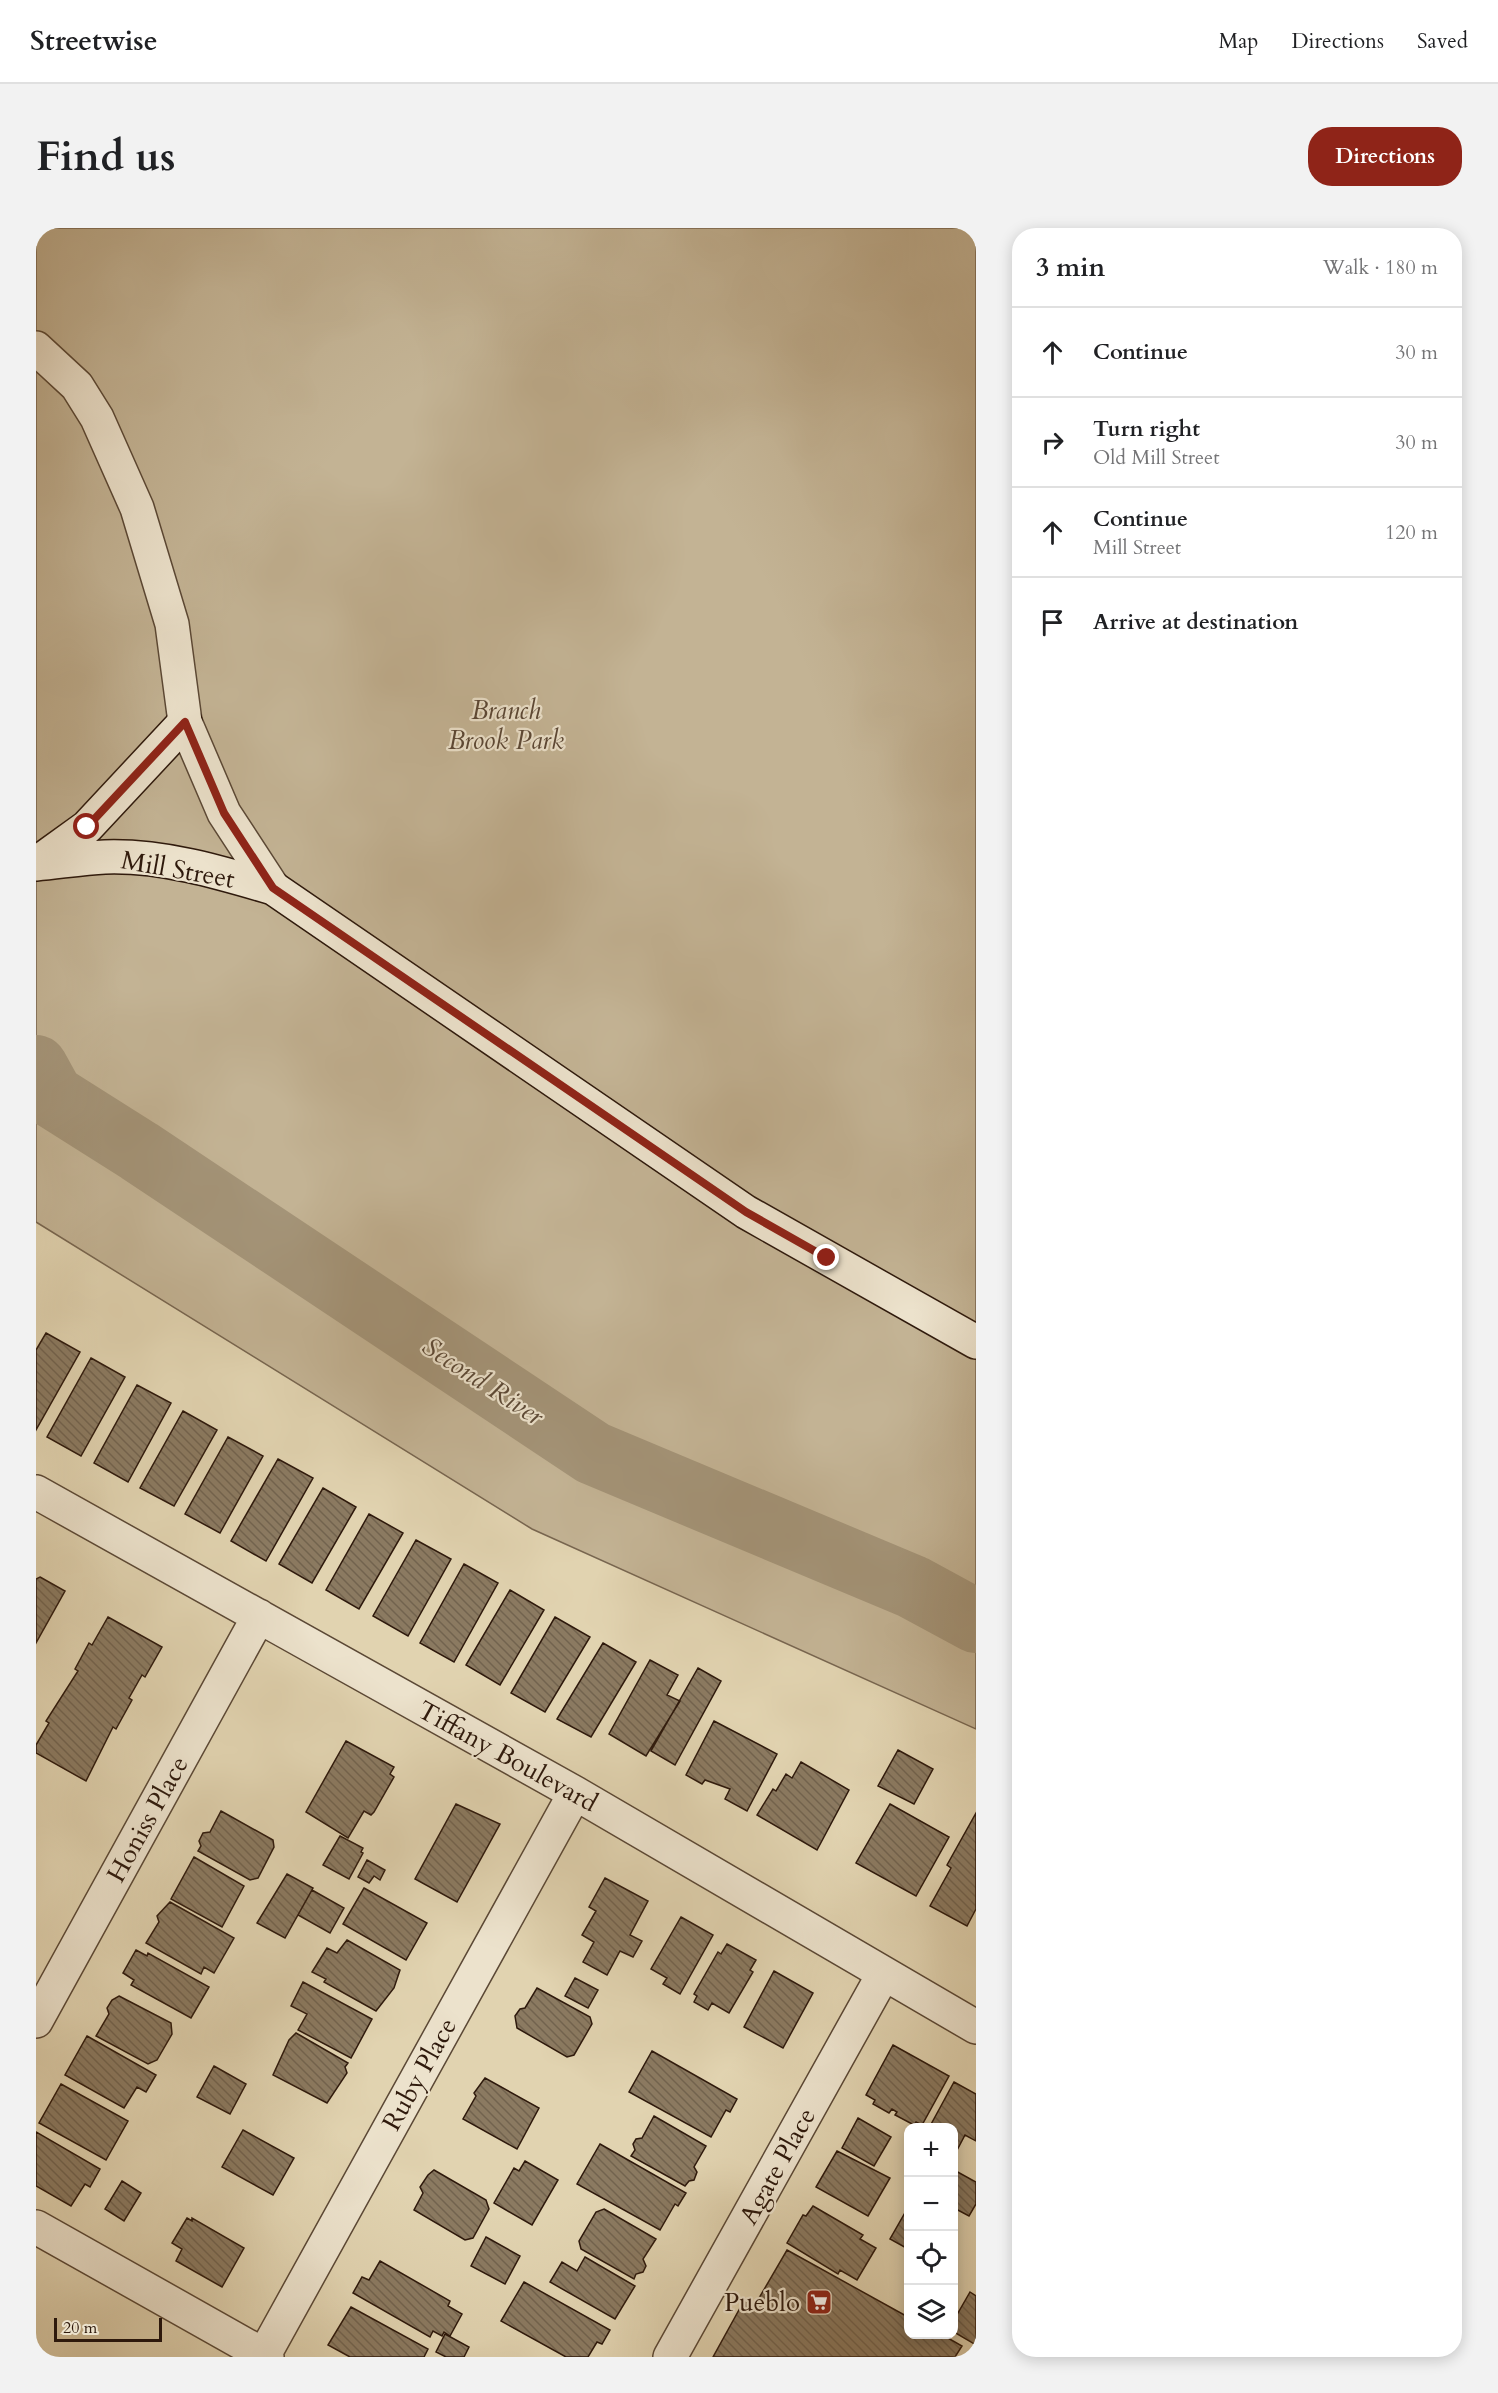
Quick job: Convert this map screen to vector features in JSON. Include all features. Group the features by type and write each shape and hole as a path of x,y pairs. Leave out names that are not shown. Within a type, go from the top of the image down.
{"street":[{"path":"36,348 77,386 97,418 137,508 172,624 185,722 224,813 273,888"},
{"path":"36,864 87,827 185,722"},
{"name":"Mill Street","path":"36,864 105,857 138,858 213,871 273,888 746,1212 976,1342"},
{"name":"Tiffany Boulevard","path":"36,1492 574,1793 883,1975 976,2027"},
{"name":"Honiss Place","path":"36,2021 259,1616"},
{"name":"Ruby Place","path":"266,2356 574,1793"},
{"name":"Agate Place","path":"670,2357 883,1975"},
{"path":"36,2227 266,2356"}],"green space":[{"name":"Branch Brook Park","path":"36,228 976,228 976,1729 532,1529 36,1222"}],"building":[{"path":"46,1333 80,1352 36,1430 36,1350"},
{"path":"91,1358 125,1377 81,1456 47,1437"},
{"path":"137,1385 171,1403 128,1482 94,1463"},
{"path":"183,1411 217,1430 174,1506 140,1488"},
{"path":"228,1437 263,1456 220,1533 185,1514"},
{"path":"278,1459 313,1478 266,1561 231,1541"},
{"path":"323,1488 356,1507 312,1583 279,1564"},
{"path":"369,1514 403,1533 359,1609 326,1590"},
{"path":"416,1540 451,1559 408,1636 373,1616"},
{"path":"464,1564 498,1583 454,1662 420,1643"},
{"path":"40,1577 65,1591 36,1643 36,1579"},
{"path":"510,1590 544,1610 500,1685 466,1665"},
{"path":"108,1617 162,1647 145,1677 142,1675 129,1698 132,1700 116,1729 113,1727 86,1781 36,1753 36,1745 49,1723 46,1721 78,1671 75,1669 89,1643 92,1645"},
{"path":"555,1617 590,1637 545,1712 511,1693"},
{"path":"603,1643 636,1662 591,1737 557,1719"},
{"path":"650,1660 678,1675 667,1695 680,1701 646,1756 609,1734"},
{"path":"698,1668 721,1681 675,1765 651,1751"},
{"path":"714,1721 777,1754 747,1811 725,1799 730,1789 705,1780 702,1784 686,1775"},
{"path":"346,1741 394,1767 390,1774 394,1777 374,1812 371,1815 364,1811 348,1838 306,1812"},
{"path":"898,1750 933,1769 914,1804 878,1786"},
{"path":"801,1762 849,1790 817,1850 757,1815 773,1789 776,1791 786,1774 792,1778"},
{"path":"456,1804 500,1824 457,1902 415,1879"},
{"path":"890,1804 949,1837 916,1896 856,1863"},
{"path":"221,1811 273,1840 274,1847 258,1878 250,1880 198,1851 203,1833 210,1832"},
{"path":"976,1813 976,1909 967,1926 930,1906 951,1868 947,1865"},
{"path":"340,1836 363,1848 361,1852 363,1853 349,1879 323,1865"},
{"path":"194,1857 244,1886 222,1927 171,1899"},
{"path":"367,1860 385,1870 380,1880 374,1876 369,1883 358,1877"},
{"path":"287,1874 313,1888 285,1938 257,1923"},
{"path":"605,1878 648,1901 630,1935 642,1941 633,1957 620,1951 607,1975 583,1962 594,1942 582,1935 596,1911 589,1907"},
{"path":"364,1888 427,1923 406,1960 343,1924"},
{"path":"312,1890 344,1908 330,1933 298,1915"},
{"path":"170,1902 234,1938 214,1973 204,1967 201,1974 146,1943 159,1922 157,1916"},
{"path":"681,1917 713,1935 680,1994 663,1984 667,1978 651,1969"},
{"path":"347,1940 400,1970 394,1988 376,2011 324,1982 326,1979 312,1972 327,1948 337,1953"},
{"path":"727,1944 756,1960 750,1970 753,1972 729,2013 712,2003 708,2010 694,2002 697,1996 694,1994 718,1952 721,1954"},
{"path":"136,1950 147,1956 148,1953 209,1987 191,2018 131,1985 134,1980 123,1973"},
{"path":"774,1971 813,1993 783,2048 744,2027"},
{"path":"575,1978 598,1990 588,2008 565,1996"},
{"path":"303,1982 372,2019 351,2058 298,2030 307,2014 291,2006"},
{"path":"537,1988 590,2017 592,2024 574,2055 567,2057 517,2028 515,2016 520,2009 525,2008"},
{"path":"119,1996 171,2023 172,2034 157,2060 148,2064 96,2036 109,2014 107,2008 112,2000"},
{"path":"296,2033 348,2063 345,2067 347,2073 327,2103 273,2075 289,2040"},
{"path":"87,2036 156,2075 146,2092 137,2087 124,2108 65,2075"},
{"path":"893,2045 949,2076 923,2123 910,2123 895,2115 897,2112 892,2109 889,2113 873,2104 875,2100 866,2095"},
{"path":"652,2051 737,2099 730,2112 726,2110 711,2137 629,2092"},
{"path":"214,2066 246,2084 230,2114 197,2097"},
{"path":"485,2078 539,2108 517,2149 463,2119 476,2096 474,2093"},
{"path":"954,2082 976,2094 976,2141 965,2135 958,2148 958,2123 932,2123"},
{"path":"61,2084 128,2121 106,2160 39,2123"},
{"path":"654,2116 706,2146 694,2167 697,2172 694,2180 689,2181 685,2186 631,2156 635,2150 633,2144 636,2139 642,2138"},
{"path":"858,2118 891,2137 874,2166 842,2148"},
{"path":"243,2130 294,2158 273,2195 222,2167"},
{"path":"36,2132 100,2169 90,2187 85,2184 71,2206 36,2186"},
{"path":"600,2144 686,2193 678,2206 675,2204 660,2230 577,2184"},
{"path":"837,2151 890,2178 868,2216 816,2187"},
{"path":"525,2161 558,2180 532,2225 494,2203 514,2168 519,2171"},
{"path":"434,2170 486,2200 489,2209 473,2238 465,2240 414,2210 423,2193 420,2187"},
{"path":"958,2172 976,2182 976,2204 969,2216 958,2210"},
{"path":"122,2181 141,2193 124,2221 105,2209"},
{"path":"813,2206 863,2235 860,2239 876,2248 857,2280 840,2270 838,2274 787,2243 803,2215 806,2216"},
{"path":"604,2209 656,2239 643,2259 646,2266 643,2272 636,2274 634,2279 581,2249 579,2241 596,2212"},
{"path":"904,2214 904,2247 890,2239"},
{"path":"187,2218 192,2221 192,2218 244,2248 222,2287 176,2261 182,2249 172,2243"},
{"path":"486,2237 520,2256 505,2284 471,2266"},
{"name":"Pueblo","path":"787,2250 904,2315 904,2339 950,2339 962,2346 955,2357 713,2357 745,2299 755,2305"},
{"path":"585,2257 635,2286 615,2319 550,2282 562,2262 577,2271"},
{"path":"380,2261 450,2301 448,2306 462,2314 450,2336 444,2332 442,2336 433,2331 430,2337 353,2293 362,2277 369,2280"},
{"path":"524,2282 610,2330 602,2344 597,2342 588,2357 566,2357 501,2321"},
{"path":"970,2292 976,2296 976,2345 958,2334 958,2313"},
{"path":"351,2307 428,2349 424,2357 350,2357 328,2345"},
{"path":"445,2334 469,2347 464,2357 446,2357 436,2352"}],"waterway":[{"name":"Second River","path":"36,1067 52,1096 139,1151 593,1453 913,1587 976,1621"}],"place":[{"name":"Pueblo","path":"819,2302"}],"route":[{"path":"87,827 185,722 224,813 273,888 746,1212 827,1258"}]}
